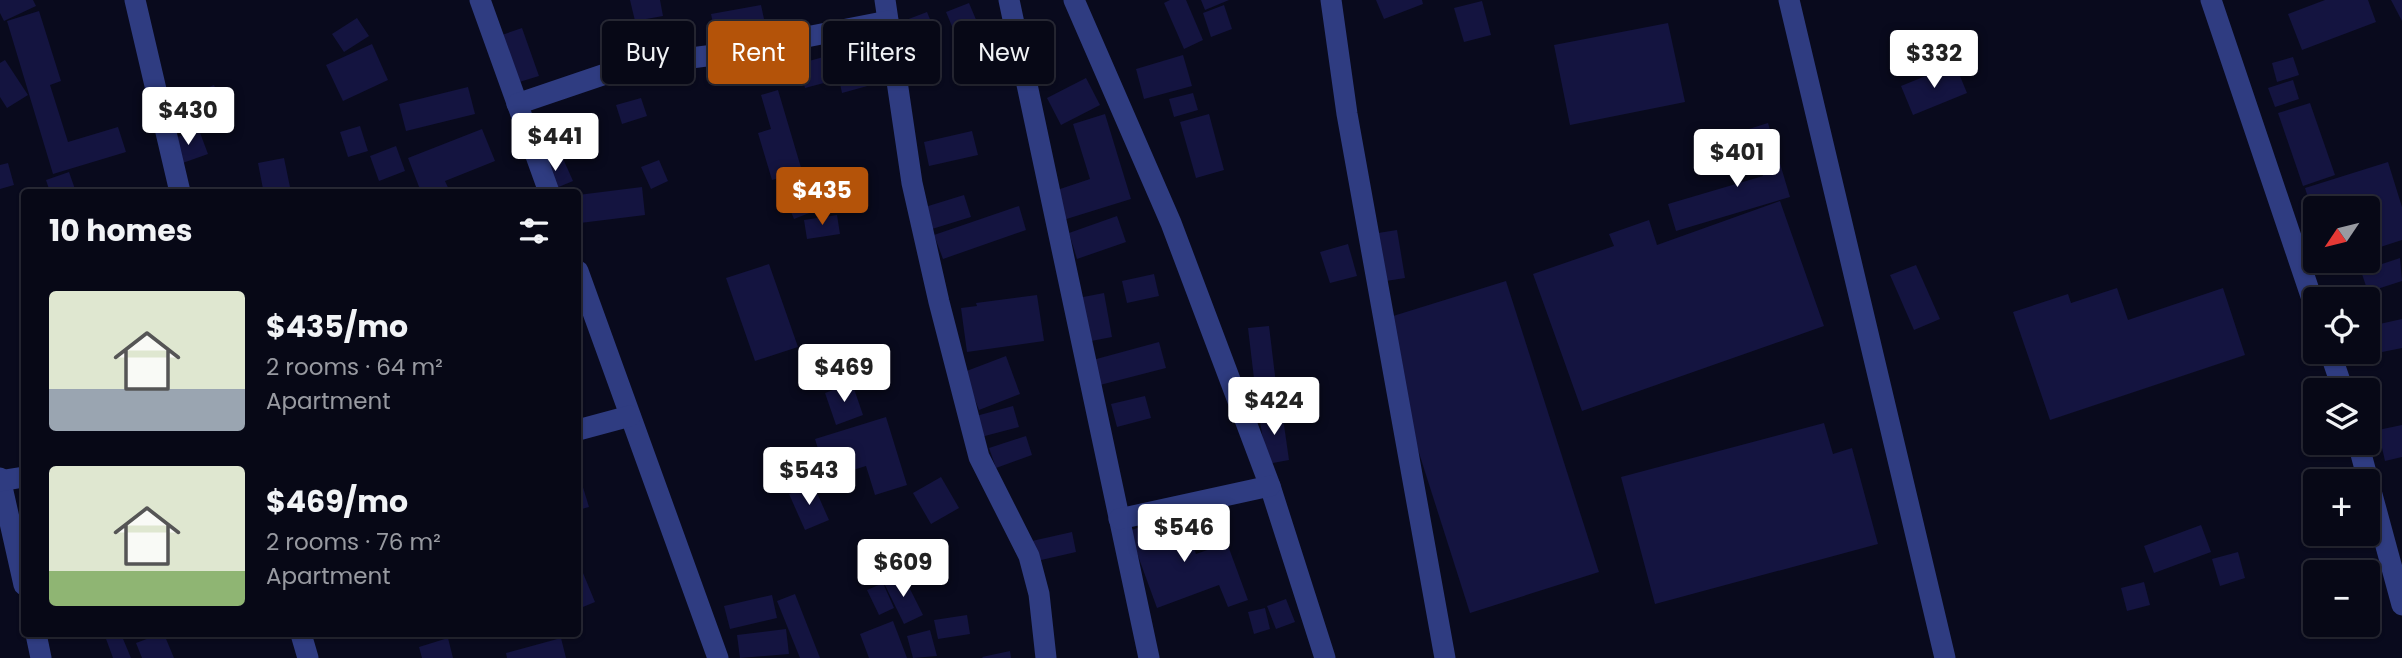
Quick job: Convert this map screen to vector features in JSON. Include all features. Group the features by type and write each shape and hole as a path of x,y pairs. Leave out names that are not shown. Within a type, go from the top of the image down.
{"street":[{"path":"135,0 179,189"},
{"path":"480,0 548,189"},
{"path":"1009,0 1149,658"},
{"path":"1074,0 1171,223 1270,486 1325,658"},
{"path":"1331,0 1347,114 1445,658"},
{"path":"1789,0 1945,658"},
{"path":"2211,0 2308,287"},
{"path":"517,104 629,66 714,55 886,10 912,183 939,302 979,457 1029,556 1039,594 1046,658"},
{"path":"581,279 718,658"},
{"path":"581,429 630,416"},
{"path":"2361,455 2402,605"},
{"path":"21,477 0,480 21,572"},
{"path":"1119,519 1270,486"},
{"path":"37,637 41,658"},
{"path":"302,637 309,658"}],"building":[{"path":"0,0 33,0 36,6 4,21 0,13"},
{"path":"630,0 660,0 663,16 635,21"},
{"path":"1170,0 1186,0 1203,40 1184,49 1164,3"},
{"path":"1201,0 1229,0 1205,10"},
{"path":"1376,0 1422,0 1423,4 1384,19"},
{"path":"2325,0 2368,0 2376,22 2302,50 2288,14"},
{"path":"2391,0 2402,0 2402,21"},
{"path":"1482,1 1491,35 1464,42 1454,8"},
{"path":"969,3 977,21 954,21 954,31 946,12"},
{"path":"761,5 764,21 712,21 711,14"},
{"path":"1224,5 1232,29 1211,37 1203,13"},
{"path":"39,11 61,81 50,85 68,142 118,127 126,152 53,174 7,21"},
{"path":"927,12 931,21 906,21"},
{"path":"357,18 369,36 344,52 332,34"},
{"path":"1668,23 1685,102 1570,125 1554,45"},
{"path":"522,28 539,76 516,83 499,36"},
{"path":"372,44 388,80 343,101 326,65"},
{"path":"1183,55 1192,86 1144,99 1136,69"},
{"path":"823,57 823,83 805,88 804,84 809,84 809,61"},
{"path":"2293,57 2299,75 2277,82 2272,63"},
{"path":"5,60 28,95 7,108 0,97 0,63"},
{"path":"1955,64 1967,93 1913,115 1901,86"},
{"path":"1086,78 1100,105 1061,125 1047,98"},
{"path":"2293,80 2299,99 2275,107 2268,88"},
{"path":"840,84 871,84 871,85 842,93"},
{"path":"214,85 225,110 184,127 173,102"},
{"path":"468,87 475,114 406,131 399,104"},
{"path":"778,90 802,171 772,180 758,133 771,129 761,95"},
{"path":"1193,93 1198,110 1174,117 1169,99"},
{"path":"641,98 647,116 622,124 616,105"},
{"path":"2310,103 2335,175 2303,186 2278,113"},
{"path":"1105,114 1131,199 1060,221 1051,192 1090,179 1073,124"},
{"path":"1209,114 1224,170 1196,178 1180,122"},
{"path":"1768,123 1790,197 1676,231 1668,204 1763,176 1749,129"},
{"path":"360,126 368,151 348,157 340,132"},
{"path":"482,129 495,161 445,181 449,189 420,189 408,158"},
{"path":"199,130 208,154 177,165 168,140"},
{"path":"972,131 978,155 929,166 924,142"},
{"path":"396,146 405,171 379,181 370,156"},
{"path":"561,154 573,181 548,189 538,164"},
{"path":"284,158 290,189 263,189 258,163"},
{"path":"659,160 668,181 651,189 641,167"},
{"path":"2388,162 2402,207 2402,240 2380,247 2380,196 2308,196 2305,188"},
{"path":"8,163 14,185 0,189 0,165"},
{"path":"69,172 75,189 49,189 46,180"},
{"path":"827,178 837,202 794,219 784,195"},
{"path":"642,187 645,215 581,223 581,195"},
{"path":"964,195 971,217 932,229 925,207"},
{"path":"1780,201 1824,326 1582,411 1533,274 1614,246 1609,234 1649,220 1657,245"},
{"path":"1019,206 1026,230 943,259 934,235"},
{"path":"837,215 840,234 807,239 804,220"},
{"path":"1117,216 1126,242 1077,259 1069,233"},
{"path":"1397,230 1405,278 1386,281 1378,233"},
{"path":"1348,244 1357,276 1330,283 1320,252"},
{"path":"2400,258 2402,281 2380,288 2366,287 2362,273 2380,273 2380,265"},
{"path":"769,264 798,347 755,361 726,278"},
{"path":"1916,265 1940,319 1914,330 1890,275"},
{"path":"1154,274 1159,296 1127,303 1122,281"},
{"path":"1506,281 1599,572 1470,613 1377,321"},
{"path":"2117,288 2128,320 2223,288 2245,355 2050,420 2013,312 2068,294 2071,303"},
{"path":"1104,293 1112,337 1086,342 1078,298"},
{"path":"1037,295 1044,341 967,352 961,308 977,306 976,303"},
{"path":"2402,319 2402,348 2382,352 2380,324"},
{"path":"1269,326 1276,384 1255,387 1248,328"},
{"path":"1159,342 1166,368 1096,386 1089,361"},
{"path":"1006,356 1020,394 979,410 964,372"},
{"path":"852,383 863,415 836,425 825,393"},
{"path":"1145,396 1151,418 1117,427 1111,404"},
{"path":"1013,406 1019,427 981,437 976,416"},
{"path":"1282,411 1289,460 1267,464 1259,415"},
{"path":"886,417 907,485 875,495 866,466 827,478 815,439"},
{"path":"1824,423 1833,454 1852,448 1878,544 1655,604 1621,477"},
{"path":"2402,425 2402,457 2385,461 2380,430"},
{"path":"1026,436 1032,455 996,468 989,448"},
{"path":"941,477 959,508 931,524 913,493"},
{"path":"581,481 589,507 581,509"},
{"path":"813,484 829,520 805,530 789,494"},
{"path":"1180,512 1196,554 1227,543 1248,600 1228,607 1219,585 1157,608 1129,531"},
{"path":"2201,525 2211,552 2154,573 2144,546"},
{"path":"1072,532 1076,552 1028,563 1023,543"},
{"path":"2238,552 2245,578 2220,586 2212,559"},
{"path":"581,568 595,602 581,608"},
{"path":"902,573 923,615 904,624 884,583"},
{"path":"2144,582 2150,605 2127,611 2121,588"},
{"path":"883,583 894,608 879,615 867,590"},
{"path":"795,594 820,658 800,658 777,601"},
{"path":"772,595 777,618 730,629 724,606"},
{"path":"1286,599 1295,622 1276,629 1267,606"},
{"path":"1265,608 1270,629 1254,634 1248,612"},
{"path":"967,615 970,634 938,639 934,620"},
{"path":"893,621 907,658 869,658 860,634"},
{"path":"786,629 789,654 740,658 737,635"},
{"path":"930,630 937,656 913,658 907,636"},
{"path":"105,637 122,637 131,658 113,658"},
{"path":"152,637 165,637 174,658 142,658 136,643"},
{"path":"448,638 453,658 422,658 419,647"},
{"path":"561,638 566,658 507,658 506,653"},
{"path":"1010,651 1011,658 982,657"}]}
